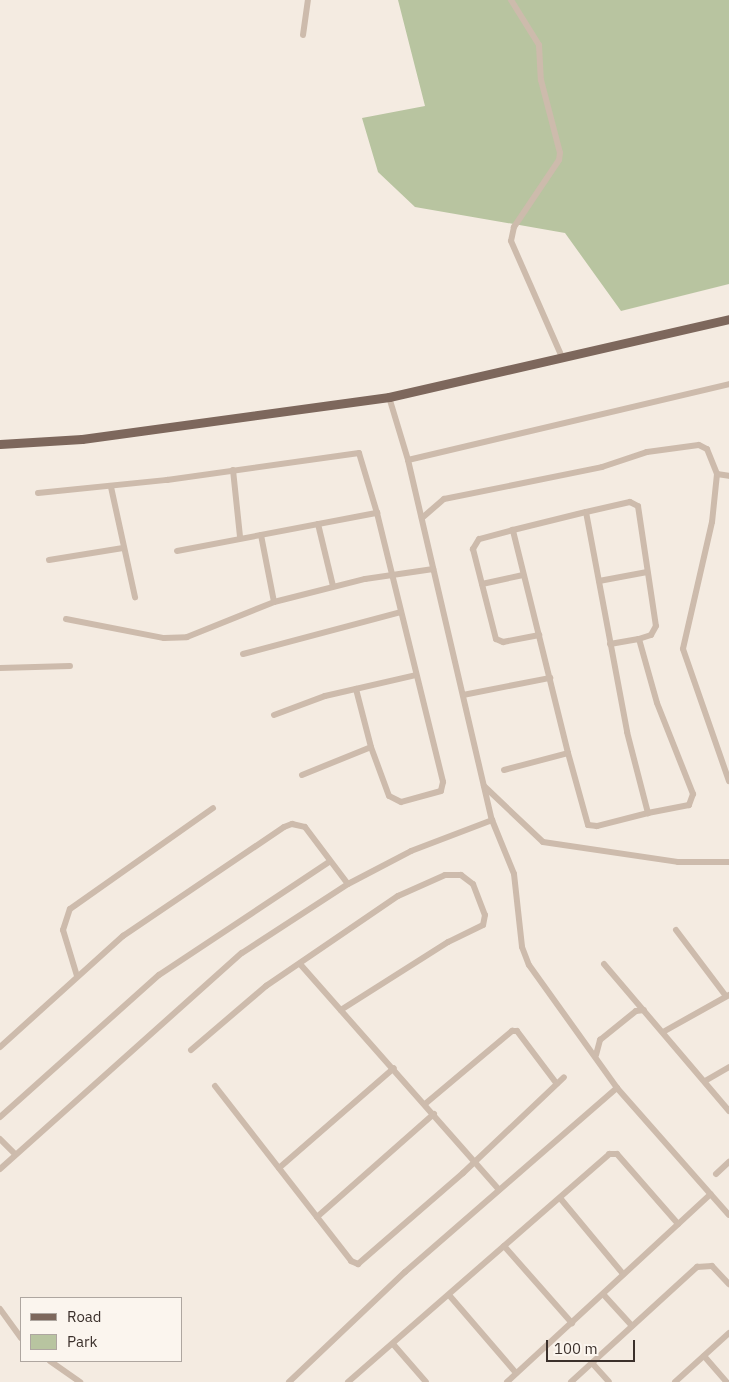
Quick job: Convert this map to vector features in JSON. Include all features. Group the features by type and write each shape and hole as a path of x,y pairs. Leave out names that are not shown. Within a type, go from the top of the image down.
{"main road":[{"path":"0,444 82,439 389,397 729,319"}],"street":[{"path":"303,35 308,0"},
{"path":"511,0 539,45 541,80 560,152 559,160 514,226 511,242 562,357"},
{"path":"408,460 729,384"},
{"path":"389,397 408,460 492,820 514,874 523,950 534,974 596,1055 617,1088 729,1215"},
{"path":"422,518 444,498 602,467 647,452 703,445 717,474 712,522 683,649 729,781"},
{"path":"38,493 111,487 359,453 377,513 443,782 441,791 401,802 392,799 386,792 371,747 356,689"},
{"path":"233,470 240,537"},
{"path":"717,474 729,476"},
{"path":"111,487 134,597"},
{"path":"538,635 498,641 482,584 474,542 513,530 630,502 638,506 656,626 651,635 610,644"},
{"path":"586,512 627,732 648,813"},
{"path":"177,551 240,537 261,535 377,513"},
{"path":"318,524 333,586"},
{"path":"513,530 568,753 588,824 597,826 689,805 693,799 657,703 639,639"},
{"path":"261,535 274,602"},
{"path":"49,560 123,548"},
{"path":"66,619 176,638 199,634 274,602 333,586 392,574 434,569"},
{"path":"599,581 647,572"},
{"path":"482,584 524,575"},
{"path":"243,654 401,612"},
{"path":"0,668 70,666"},
{"path":"274,715 318,698 416,675"},
{"path":"463,695 550,678"},
{"path":"302,775 371,747"},
{"path":"504,770 568,753"},
{"path":"484,786 544,842 678,862 729,862"},
{"path":"77,976 63,930 70,909 213,808"},
{"path":"0,1169 242,953 348,884 411,851 492,820"},
{"path":"0,1047 77,976 129,932 284,827 292,824 305,827 348,884"},
{"path":"0,1116 159,975 330,862"},
{"path":"191,1050 266,986 398,896 437,877 454,874 473,884 485,915 483,924 448,942 342,1010"},
{"path":"663,1032 728,995 676,930"},
{"path":"300,964 394,1068 499,1190"},
{"path":"604,964 729,1111"},
{"path":"596,1055 600,1040 636,1011 644,1010"},
{"path":"425,1104 512,1031 517,1031 558,1084"},
{"path":"705,1081 729,1067"},
{"path":"279,1168 394,1068"},
{"path":"215,1086 351,1260 358,1264 564,1078"},
{"path":"289,1382 499,1190 617,1088"},
{"path":"317,1217 434,1114"},
{"path":"0,1139 15,1154"},
{"path":"348,1382 614,1153 678,1224"},
{"path":"716,1174 729,1162"},
{"path":"507,1382 711,1194"},
{"path":"560,1198 623,1274"},
{"path":"504,1246 572,1323"},
{"path":"571,1382 697,1267 712,1266 729,1284"},
{"path":"602,1294 632,1326"},
{"path":"449,1295 516,1373"},
{"path":"0,1309 20,1337"},
{"path":"675,1382 729,1333"},
{"path":"393,1344 426,1382"},
{"path":"704,1356 727,1382"},
{"path":"51,1362 80,1382"},
{"path":"592,1363 609,1382"}],"green space":[{"path":"398,0 729,0 729,284 621,311 565,233 415,207 378,172 362,118 425,106"}]}
